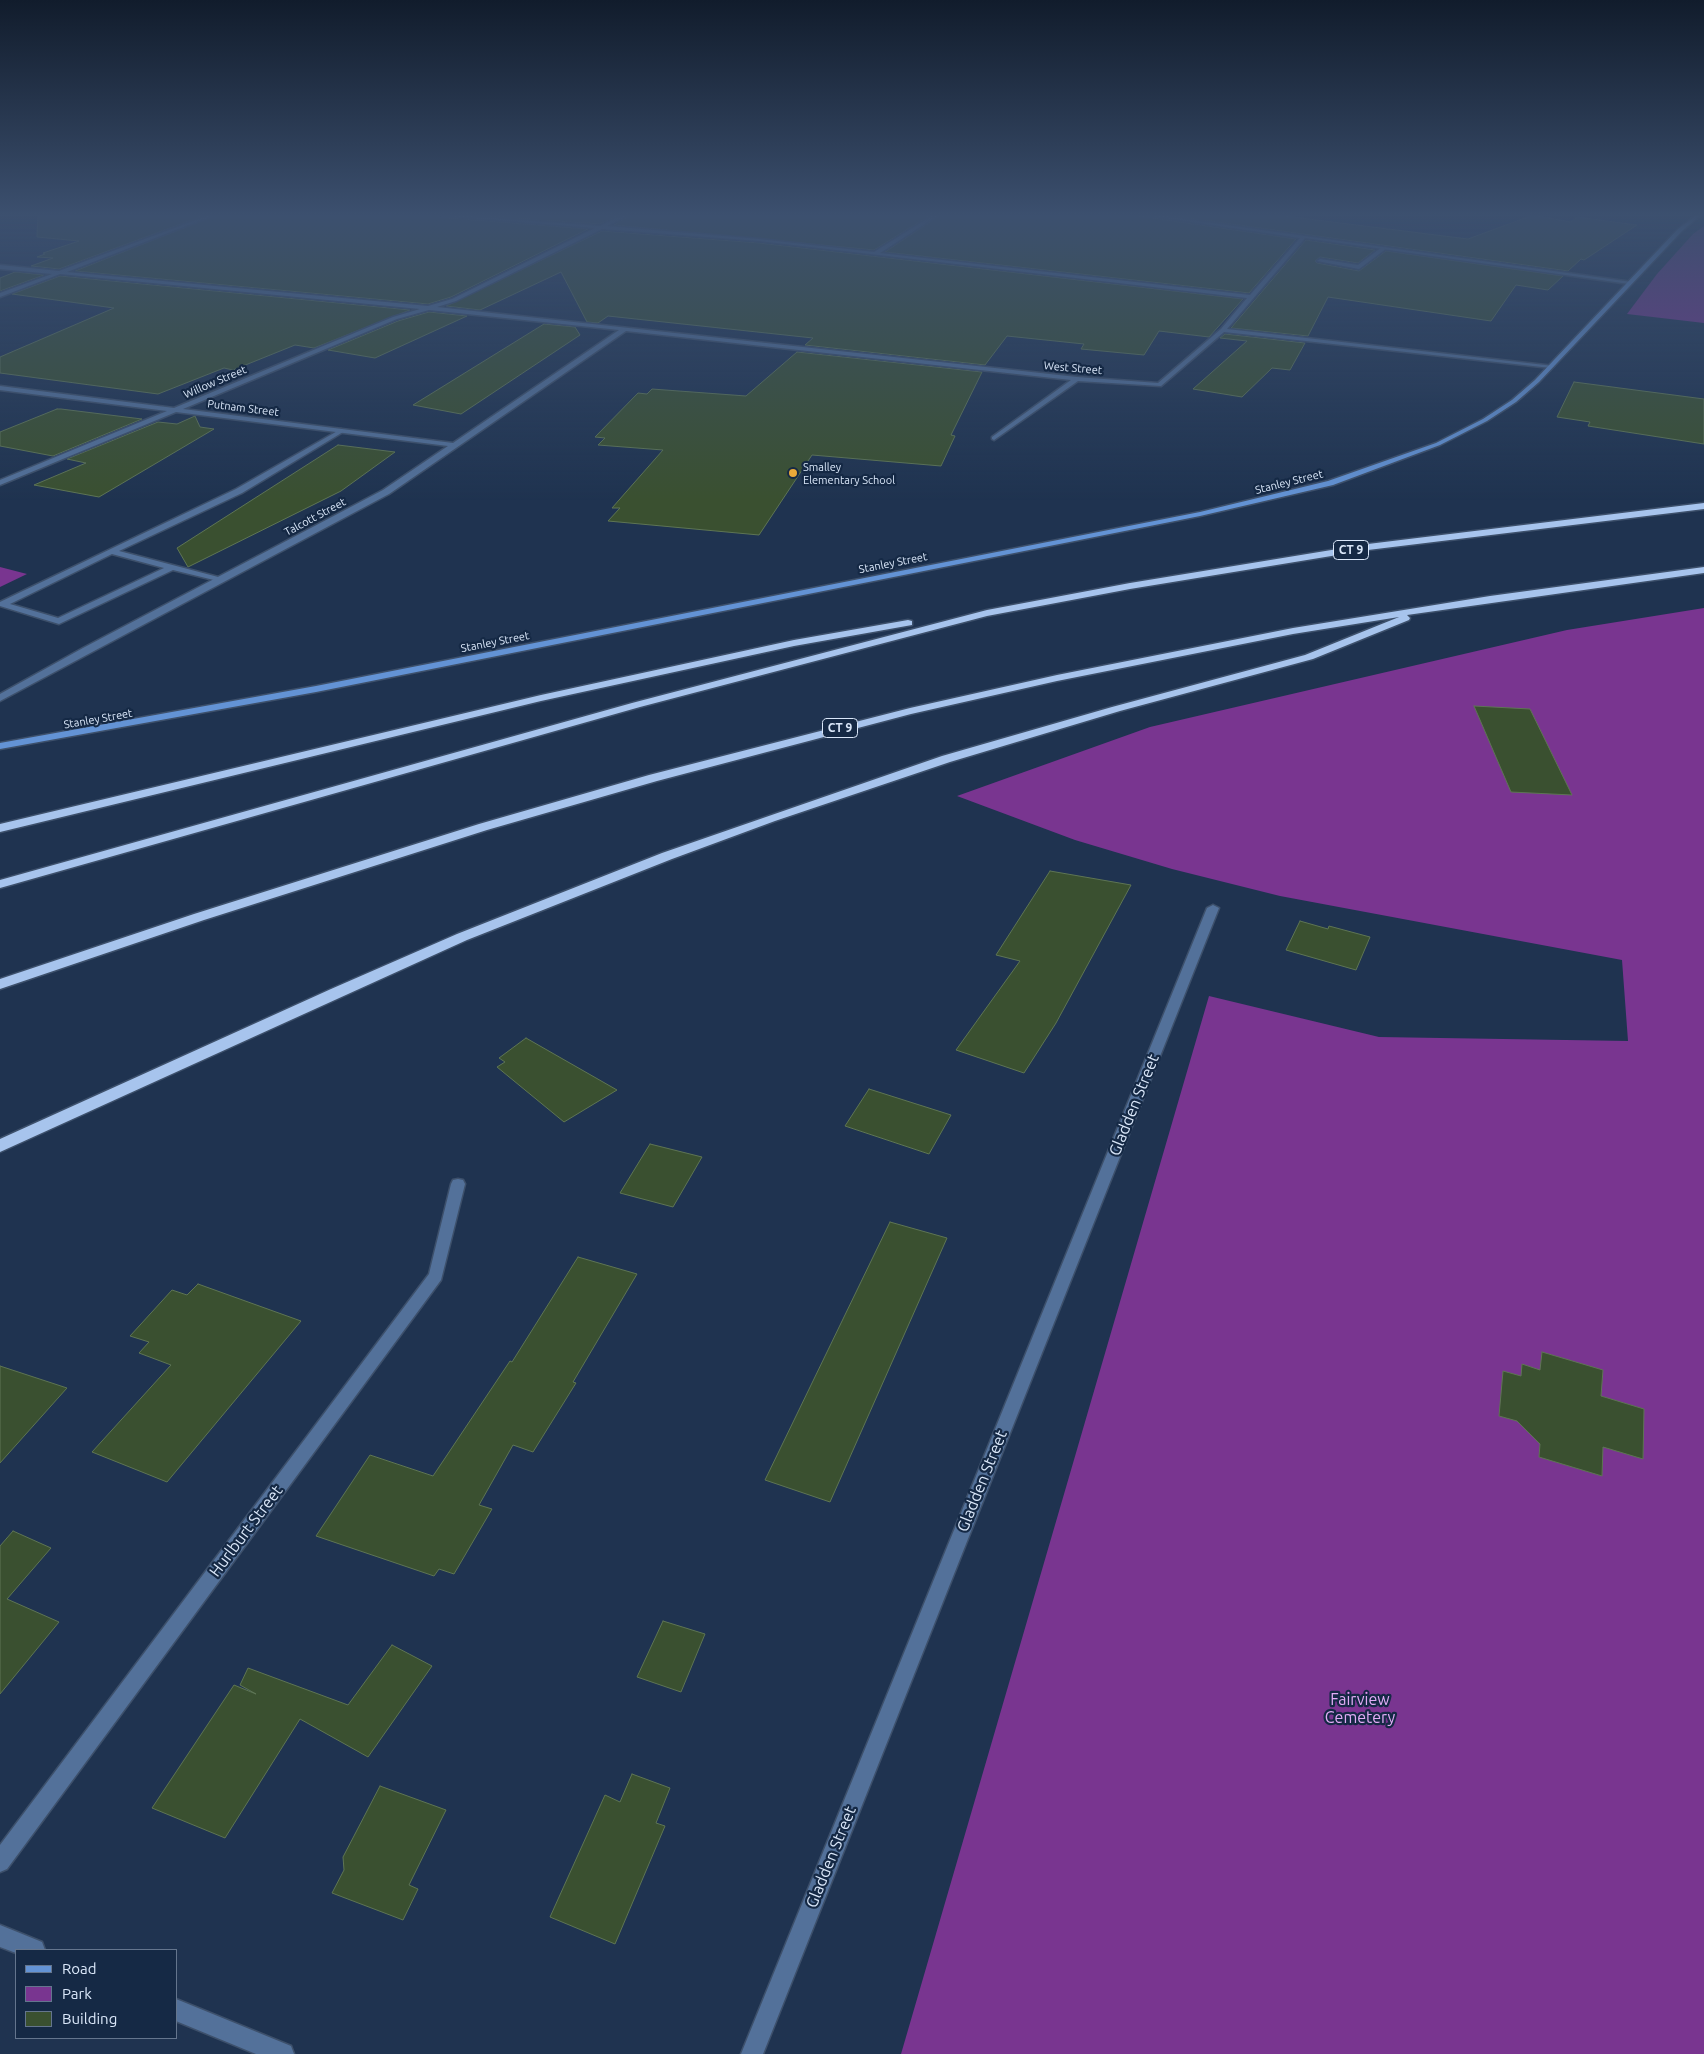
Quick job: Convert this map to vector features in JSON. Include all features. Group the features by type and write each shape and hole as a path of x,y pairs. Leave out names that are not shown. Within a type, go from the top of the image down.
{"highway":[{"name":"CT 9","path":"0,884 636,704 888,637 1002,610 1130,586 1368,547 1704,506"},
{"name":"CT 9","path":"0,984 199,917 464,833 763,749 954,700 1093,670 1284,633 1423,610 1704,570"},
{"path":"0,828 337,745 720,658 865,630 1002,610"},
{"path":"0,1146 178,1062 354,984 489,926 667,856 771,818 946,759 1116,709 1302,659 1359,638 1423,610"}],"main road":[{"name":"Stanley Street","path":"0,746 306,691 1267,499 1348,477 1446,440 1508,405 1533,385 1604,310"}],"street":[{"name":"Willow Street","path":"0,482 395,318 424,310"},
{"name":"West Street","path":"447,310 1077,379 1159,385 1223,330"},
{"path":"1223,330 1240,310"},
{"name":"Talcott Street","path":"0,698 386,492 625,329"},
{"path":"1223,330 1551,366"},
{"path":"994,438 1077,379"},
{"name":"Putnam Street","path":"0,388 454,445"},
{"path":"170,567 172,568 59,621 2,604 239,491 341,430"},
{"path":"112,552 220,580"},
{"name":"Gladden Street","path":"752,2054 1213,908"},
{"name":"Hurlburt Street","path":"0,1862 436,1276 458,1184"},
{"path":"0,1936 32,1949"},
{"path":"178,2011 283,2054"}],"green space":[{"path":"1630,310 1704,310 1704,323 1627,314"},
{"path":"0,567 27,574 0,587"},
{"name":"Fairview Cemetery","path":"1704,608 1704,2054 901,2054 1209,996 1379,1037 1628,1041 1622,960 1280,896 1172,869 1075,840 957,796 1150,727 1567,630"}],"building":[{"path":"110,310 410,310 314,348 295,345 233,370 224,368 158,394 0,373 0,357"},
{"path":"581,310 1233,310 1209,337 1159,331 1144,355 1081,349 1084,344 1007,336 985,365 805,345 813,338 608,316 598,323 587,322"},
{"path":"1246,310 1321,310 1308,336 1231,328"},
{"path":"1415,310 1499,310 1491,321"},
{"path":"429,312 467,316 375,358 328,350 398,321"},
{"path":"544,324 575,327 580,335 461,414 413,405"},
{"path":"1225,334 1305,343 1290,370 1272,368 1242,397 1193,389 1247,341 1220,338"},
{"path":"797,352 982,372 951,435 955,436 941,466 812,455 759,535 608,521 620,508 612,508 663,450 598,445 605,438 595,437 638,393 647,394 652,389 746,396"},
{"path":"1574,382 1704,399 1704,444 1588,426 1590,422 1557,417"},
{"path":"57,409 142,419 53,456 0,446 0,432"},
{"path":"195,416 200,427 214,429 99,497 34,485 86,463 67,459 158,422 177,424"},
{"path":"338,445 395,452 341,491 188,567 177,548"},
{"path":"1474,706 1530,709 1572,795 1511,792"},
{"path":"1050,871 1131,885 1056,1023 1024,1073 956,1050 1020,961 996,955"},
{"path":"1300,921 1328,929 1329,926 1370,937 1356,970 1286,950"},
{"path":"526,1038 617,1090 564,1122 497,1067 505,1062 499,1058"},
{"path":"869,1089 951,1115 929,1154 845,1126"},
{"path":"650,1144 702,1157 673,1207 620,1193"},
{"path":"890,1222 947,1238 830,1502 765,1480"},
{"path":"578,1257 637,1274 573,1382 576,1383 533,1452 513,1445 479,1505 492,1509 454,1574 439,1569 434,1576 316,1536 370,1455 433,1476 510,1361 512,1362"},
{"path":"198,1284 301,1321 167,1482 92,1452 171,1365 139,1353 149,1342 130,1336 172,1290 187,1295"},
{"path":"1542,1352 1603,1370 1601,1396 1644,1409 1643,1459 1603,1447 1602,1476 1539,1457 1540,1444 1517,1421 1499,1416 1503,1371 1521,1376 1522,1364 1540,1370"},
{"path":"0,1366 67,1388 0,1463"},
{"path":"13,1531 51,1548 7,1599 59,1622 0,1694 0,1546"},
{"path":"663,1621 705,1634 681,1692 637,1677"},
{"path":"392,1645 432,1666 368,1757 300,1719 225,1838 152,1808 234,1685 256,1694 240,1685 248,1668 348,1705"},
{"path":"632,1774 670,1788 656,1823 665,1826 615,1944 550,1917 605,1795 620,1802"},
{"path":"380,1786 446,1810 409,1885 418,1889 403,1920 332,1893 344,1870 343,1857"}],"place":[{"name":"Smalley Elementary School","path":"793,473"}]}
